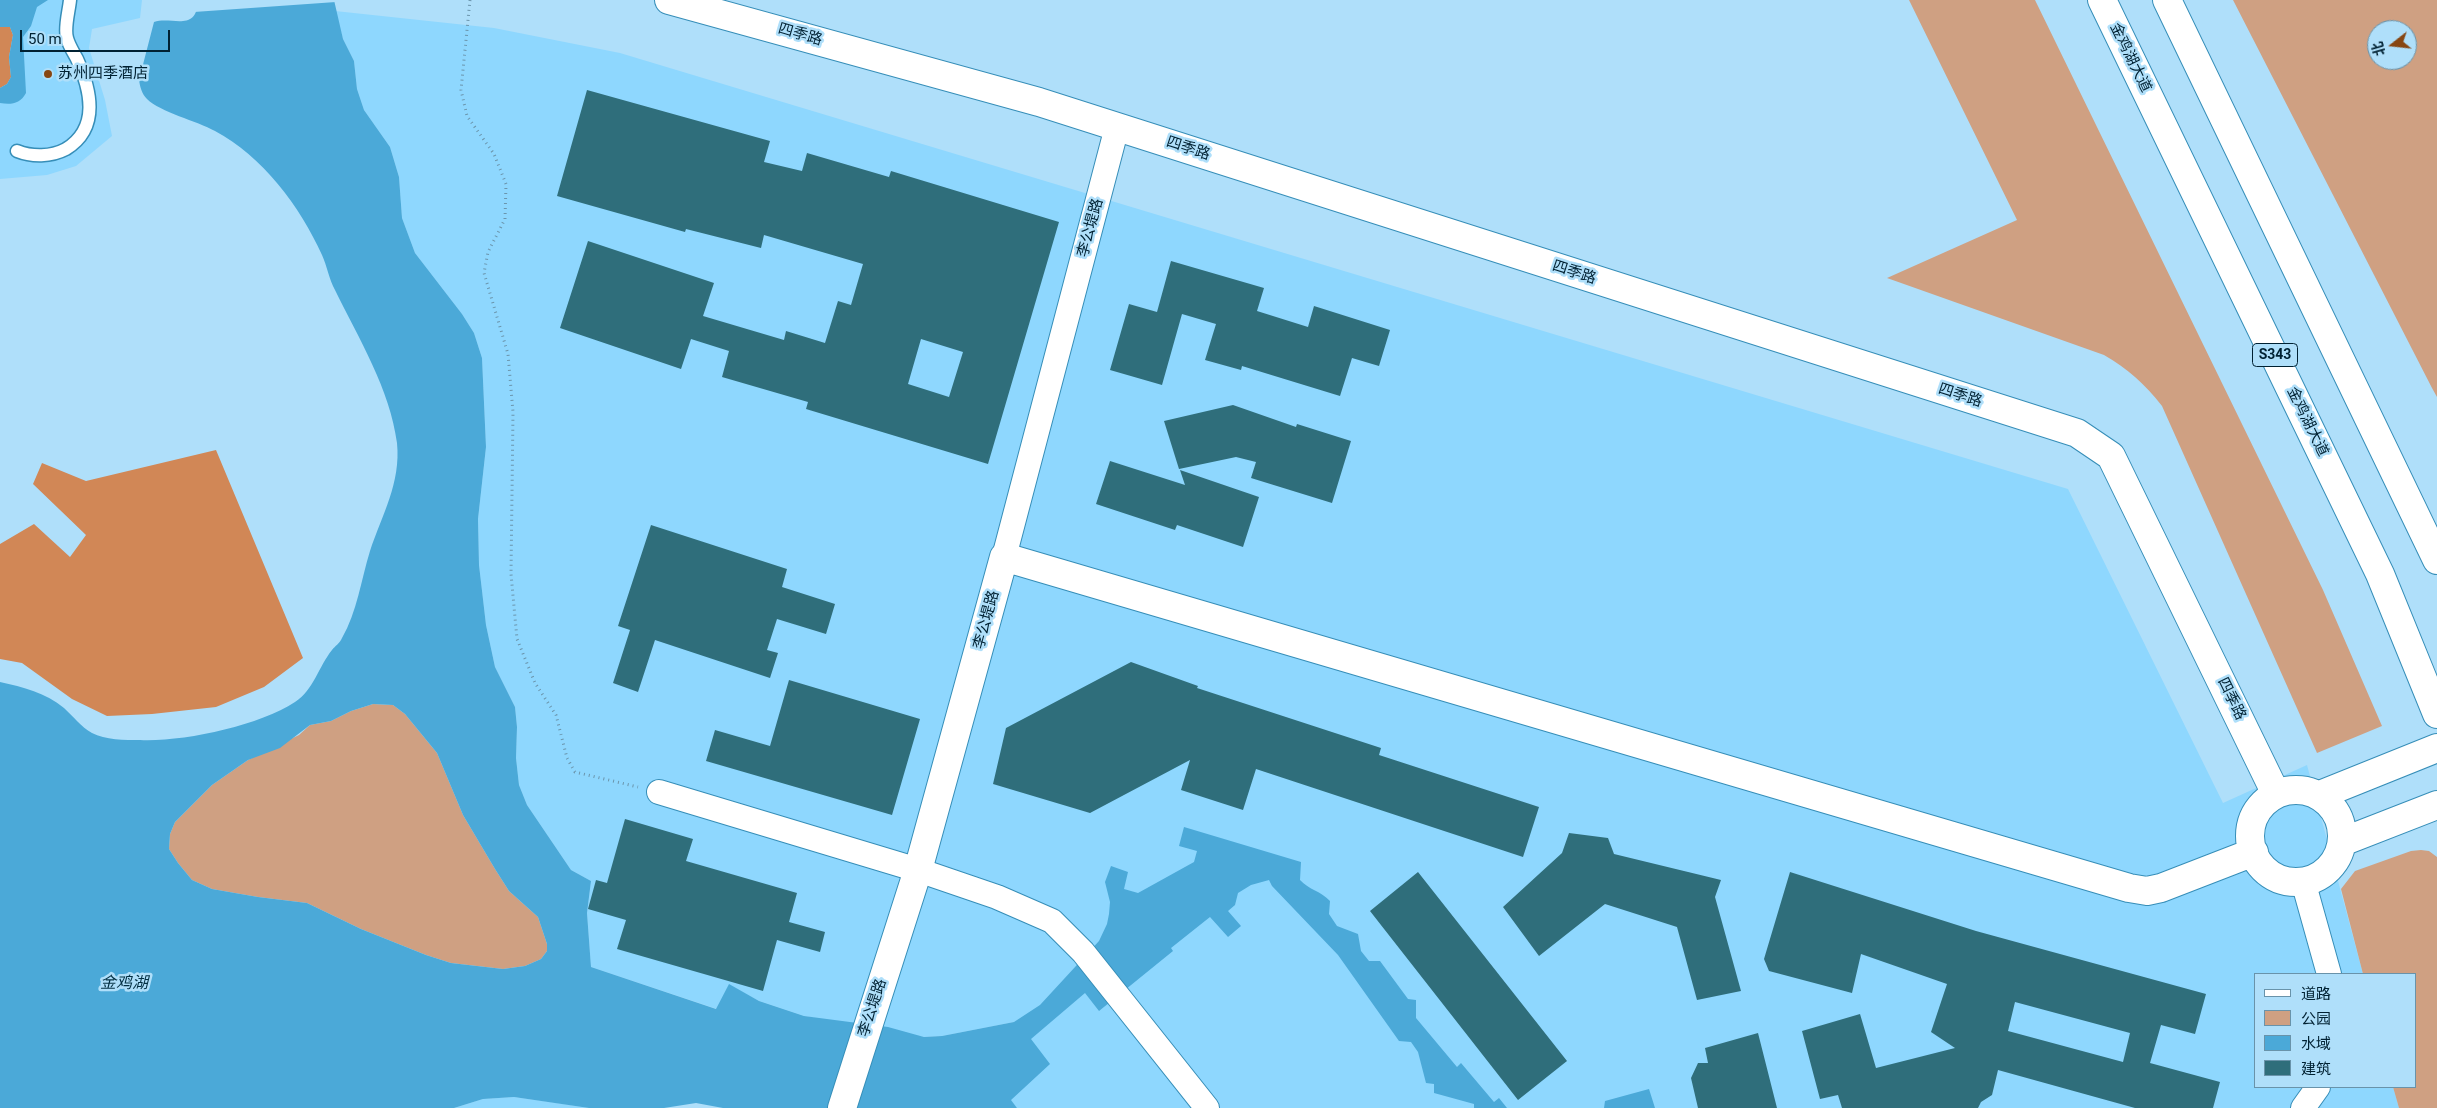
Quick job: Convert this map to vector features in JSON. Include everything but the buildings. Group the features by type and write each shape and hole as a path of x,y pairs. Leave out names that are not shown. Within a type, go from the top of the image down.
{"street":[{"name":"四季路","path":"669,0 1039,102 2077,433 2111,456 2276,794"},
{"name":"金鸡湖大道","path":"2102,0 2380,574 2437,714"},
{"path":"2167,0 2437,560"},
{"name":"李公堤路","path":"842,1108 918,870 1004,558 1117,127"},
{"path":"1004,558 2129,888 2147,891 2161,888 2254,852"},
{"path":"2320,796 2437,748"},
{"path":"2303,789 2320,796 2333,808 2341,824 2342,842 2337,860 2324,873 2303,881 2290,882 2273,876 2259,864 2254,852 2250,829 2256,812 2268,798 2285,790 2303,789"},
{"path":"658,792 918,870 997,897 1052,921 1083,952 1207,1108"},
{"path":"2342,842 2437,805"},
{"path":"2303,881 2330,973"},
{"path":"2303,1108 2317,1088"}],"lane":[{"path":"17,151 32,155 48,154 63,150 81,134 89,120 91,105 88,88 66,37 70,0"}],"path":[{"path":"470,0 461,90 467,116 494,154 506,184 505,220 488,252 484,273 508,354 513,412 511,574 517,639 535,683 556,715 567,758 574,772 658,792"}],"shaded area":[{"name":"苏州四季酒店","path":"0,0 142,0 140,18 92,29 89,48 105,100 112,136 76,166 47,175 0,179"},
{"path":"335,11 494,28 620,53 2068,489 2223,803 2307,765 2363,973 2254,973 2254,1088 2393,1088 2399,1108 1017,1108 1010,1100 1014,1022 942,1036 924,1037 804,1016 759,1001 729,985 717,1009 591,967 587,913 591,881 571,870 527,805 519,785 516,758 517,727 515,707 495,667 486,625 479,565 478,519 486,447 482,358 474,333 462,314 415,253 402,218 399,177 390,147 364,110 357,89 354,61 343,39"},
{"path":"0,27 10,27 13,35 9,57 11,77 7,84 0,88"},
{"path":"216,450 303,658 264,687 216,707 152,714 107,716 72,699 22,663 0,659 0,544 34,524 70,557 86,535 33,484 42,463 86,481"},
{"path":"514,1097 589,1108 454,1108 483,1099"}],"green space":[{"path":"1909,0 2035,0 2323,590 2382,726 2317,753 2162,406 2136,378 2104,355 1887,278 2017,220"},
{"path":"2233,0 2437,0 2437,397"},
{"path":"373,704 393,705 405,714 437,753 463,815 495,869 509,891 538,917 547,944 547,951 541,959 525,966 503,969 451,963 361,929 307,903 212,889 192,880 178,863 169,849 170,834 175,822 212,785 248,760 299,735 310,725 331,721 351,711"},
{"path":"2411,851 2429,851 2437,857 2437,1108 2399,1108 2393,1088 2417,1088 2417,973 2363,973 2341,889 2355,871"}],"water":[{"path":"0,0 48,0 37,7 31,26 23,37 26,93 18,102 11,104 0,103 0,88 7,84 11,77 9,57 13,35 10,27 0,27"},
{"name":"金鸡湖","path":"198,0 334,0 343,39 354,61 357,89 364,110 390,147 399,177 402,218 415,253 462,314 474,333 482,358 486,447 478,519 479,565 486,625 495,667 515,707 517,727 516,758 519,785 527,805 571,870 591,881 587,913 591,967 716,1009 729,984 759,1001 804,1016 888,1027 924,1037 942,1036 1014,1022 1040,1005 1099,941 1107,924 1109,914 1110,902 1105,882 1111,866 1128,872 1124,889 1138,893 1194,862 1197,851 1179,846 1184,827 1301,862 1300,880 1330,901 1329,914 1337,926 1358,934 1361,951 1369,961 1380,961 1408,999 1416,1000 1416,1018 1457,1067 1461,1063 1494,1102 1499,1098 1507,1108 1474,1108 1474,1104 1434,1093 1434,1084 1426,1083 1418,1052 1411,1042 1399,1041 1338,955 1272,886 1269,880 1251,885 1238,893 1235,905 1228,911 1241,926 1228,937 1210,917 1171,948 1173,951 1099,1011 1085,993 1031,1039 1050,1064 1011,1100 1017,1108 723,1108 696,1103 664,1108 589,1108 514,1097 483,1099 454,1108 0,1108 0,682 42,694 64,708 88,731 115,739 157,740 198,735 241,725 279,711 295,702 307,691 327,656 340,641 347,628 355,607 370,551 390,498 396,472 397,443 388,403 381,384 333,286 324,259 303,218 264,168 232,141 207,127 153,104 144,95 139,80 154,22 188,20 193,17 197,10","holes":["373,704 393,705 405,714 437,753 463,815 509,891 538,917 547,944 547,951 541,959 525,966 503,969 451,963 361,929 307,903 212,889 192,880 169,849 170,834 175,822 212,785 248,760 280,748 310,725 331,721 351,711"]},
{"path":"1649,1089 1655,1108 1604,1108 1605,1101"}],"pier":[{"path":"195,0 336,0 336,2 194,12"}],"place":[{"name":"苏州四季酒店","path":"48,74"}]}
